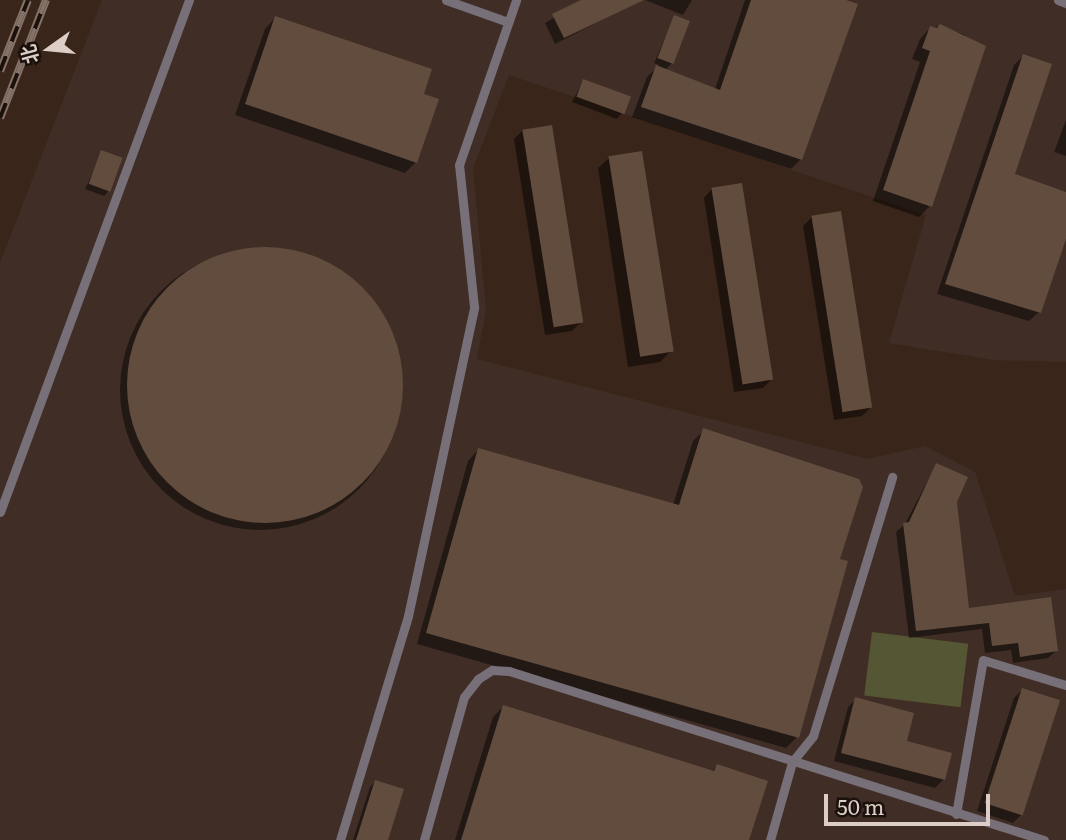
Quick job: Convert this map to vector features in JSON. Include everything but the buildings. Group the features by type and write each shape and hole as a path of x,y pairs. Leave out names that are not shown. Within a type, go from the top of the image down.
{"lane":[{"path":"0,512 189,0"},
{"path":"446,0 508,22"},
{"path":"340,840 408,616 474,307 459,165 516,0"},
{"path":"1058,0 1066,3"},
{"path":"770,840 792,762 813,736 892,477"},
{"path":"956,814 983,660 1066,685"},
{"path":"424,840 464,697 478,679 492,670 509,671 1044,840"}],"shaded area":[{"path":"102,0 1066,0 1066,362 994,360 889,343 926,215 509,75 473,168 486,310 477,359 867,459 925,446 975,472 1015,596 1066,589 1066,840 0,840 0,263"}],"green space":[{"path":"872,632 968,644 960,707 864,696"}],"railway":[{"path":"0,71 28,0"},
{"path":"0,118 46,0"}]}
